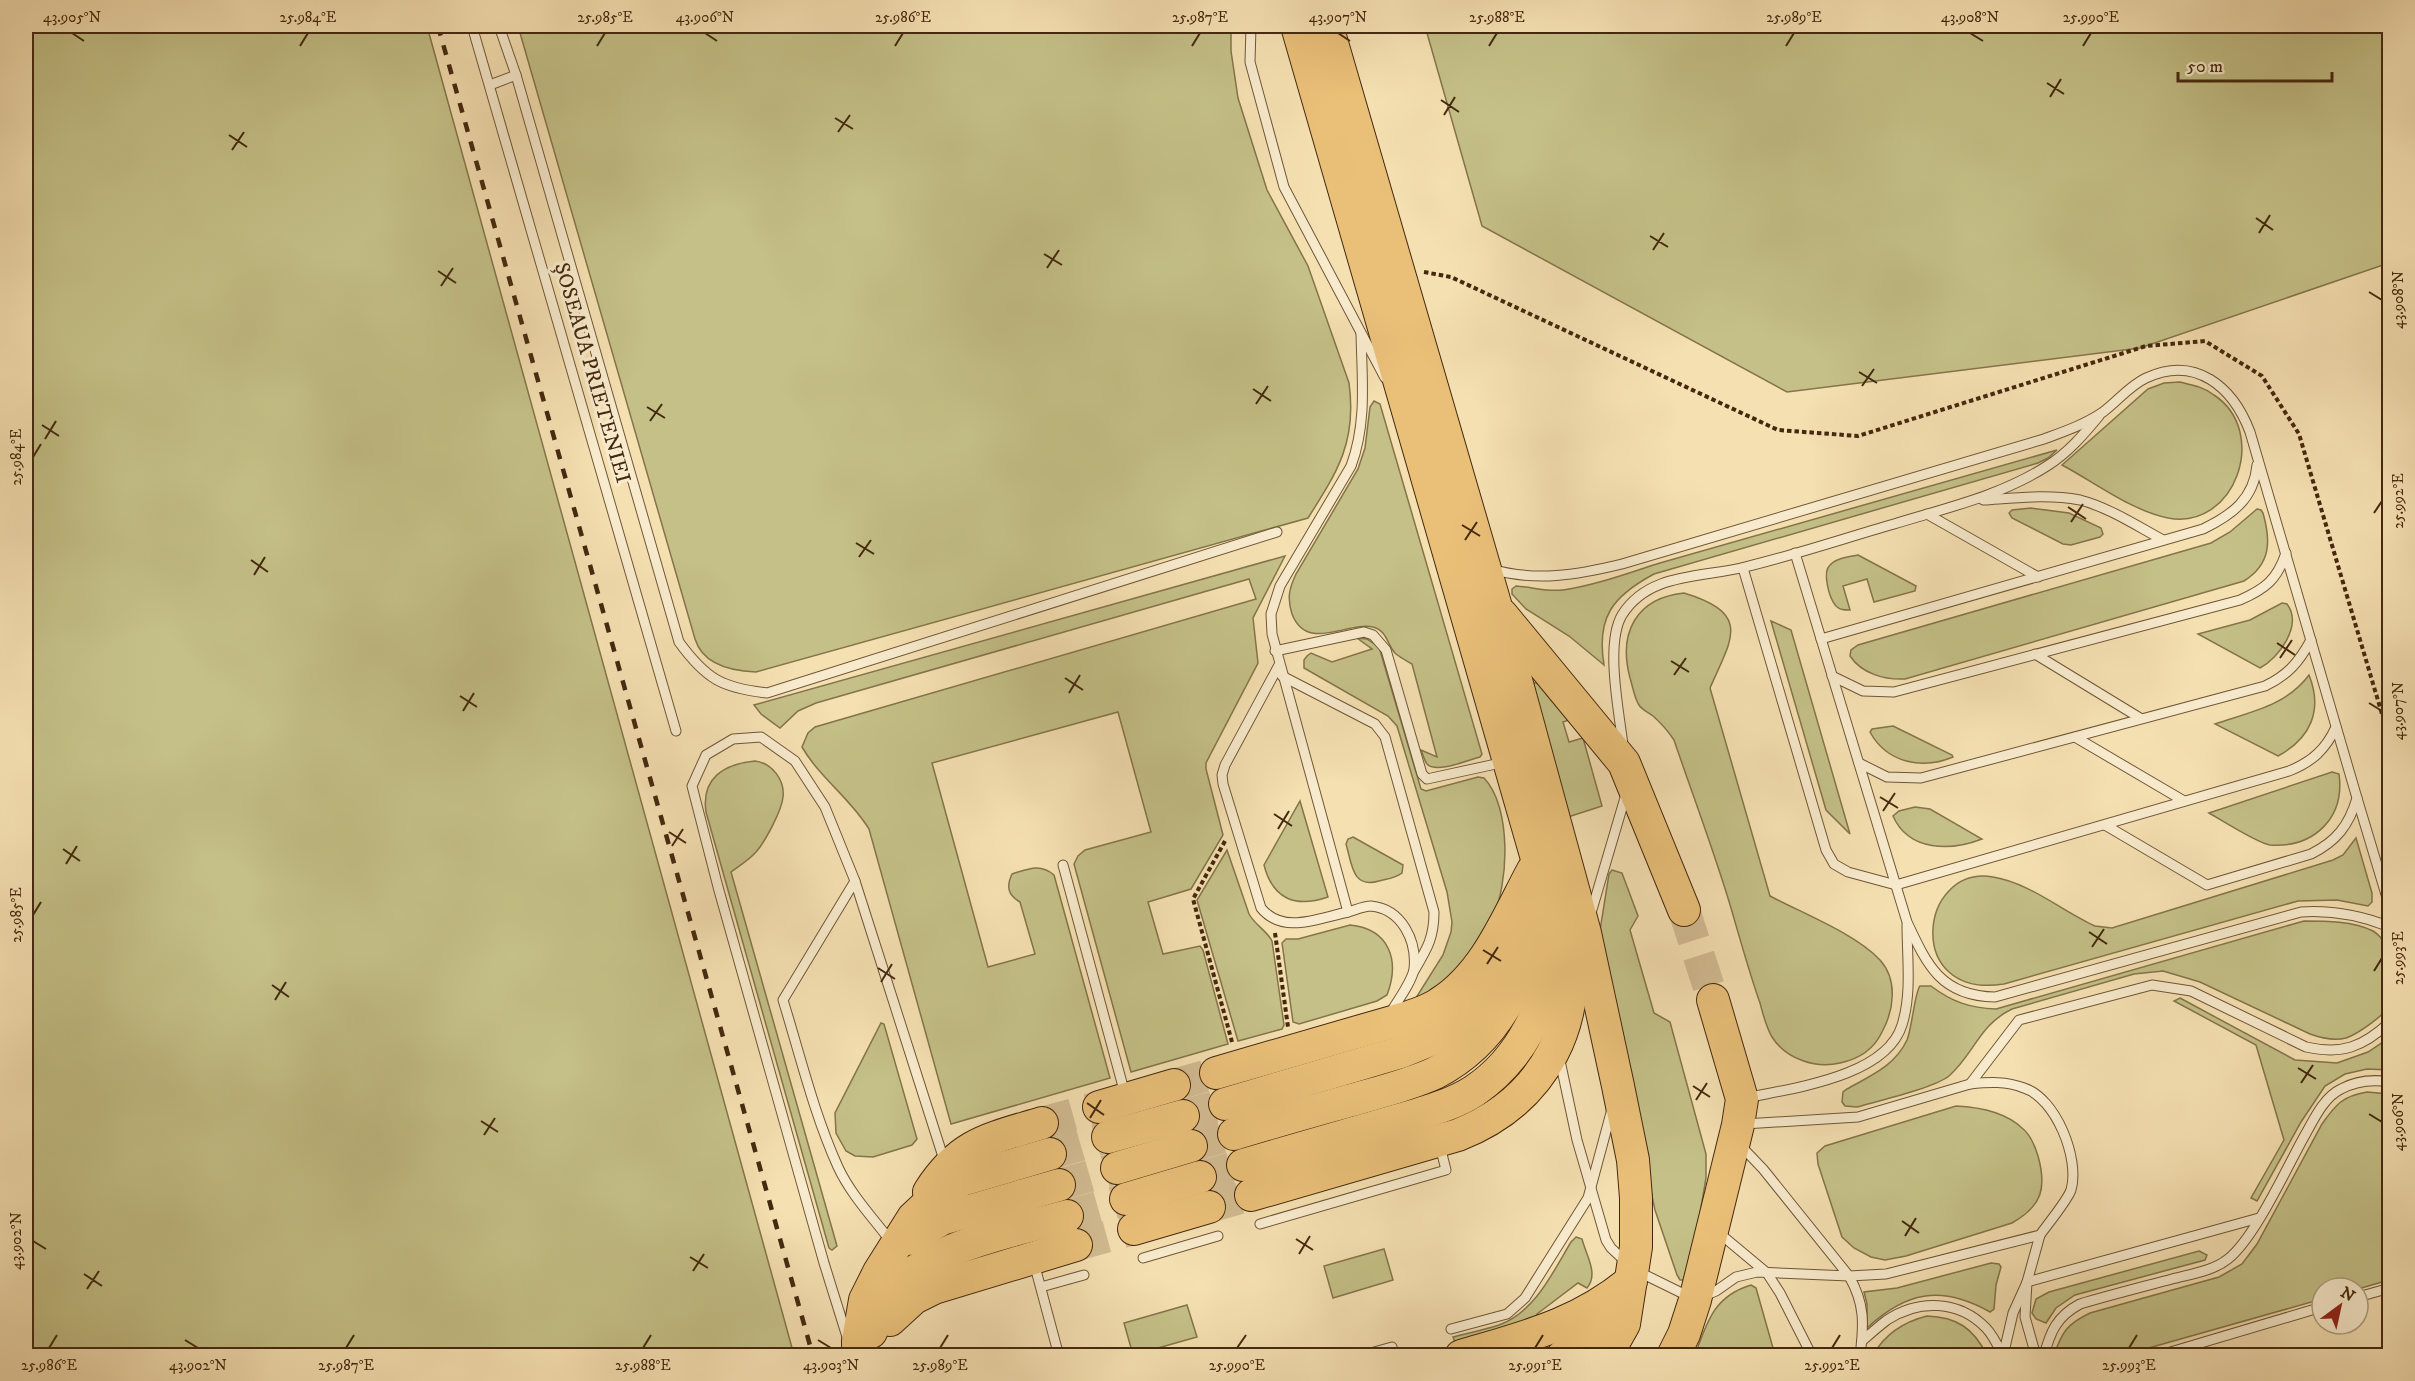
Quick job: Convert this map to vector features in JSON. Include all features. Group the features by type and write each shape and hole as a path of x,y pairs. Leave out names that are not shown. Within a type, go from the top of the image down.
{"highway":[{"path":"1243,1165 1446,1106 1473,1092 1513,1055 1531,1026 1541,1001 1550,949 1548,915 1538,862 1297,26"},
{"path":"1327,26 1496,607 1585,933 1618,1086 1633,1160 1636,1198 1632,1275 1624,1324 1606,1356"},
{"path":"1496,607 1627,770 1684,910"},
{"path":"1228,1070 1383,1025 1420,1013 1440,1003 1464,984 1479,966 1538,862"},
{"path":"1256,1209 1442,1156 1505,1109 1544,1070 1557,1046 1569,1004 1570,961 1563,915 1538,862"},
{"path":"1225,1104 1421,1046 1447,1033 1476,1011 1498,975 1512,944 1538,862"},
{"path":"1234,1134 1410,1083 1457,1060 1475,1045 1492,1028 1507,1007 1517,983 1529,946 1538,862"},
{"path":"1674,1356 1695,1300 1738,1121 1713,1000"},
{"path":"1113,1103 1174,1085"},
{"path":"1108,1137 1183,1116"},
{"path":"858,1356 858,1341 865,1300 879,1272 946,1168 960,1154 976,1144 1042,1123"},
{"path":"1117,1168 1191,1146"},
{"path":"913,1218 942,1191 962,1180 1050,1154"},
{"path":"1126,1199 1200,1177"},
{"path":"896,1247 920,1230 942,1219 1059,1185"},
{"path":"866,1356 871,1332 888,1299 902,1283 927,1263 979,1241 1068,1216"},
{"path":"1138,1243 1213,1222"},
{"path":"866,1356 887,1323 914,1298 953,1281 1037,1273 1080,1260"},
{"path":"1456,1342 1544,1332 1598,1306 1632,1275"},
{"path":"1563,1356 1577,1349 1610,1321 1621,1305 1632,1275"}],"lane":[{"name":"ȘOSEAUA PRIETENIEI","path":"472,26 676,731"},
{"path":"499,26 516,75 679,642 700,669 718,682 740,690 767,693 1277,532"},
{"path":"1251,26 1250,62 1284,187 1415,434"},
{"path":"490,85 516,75"},
{"path":"1348,912 1275,651 1271,614 1280,586 1351,466 1358,446 1362,407 1361,334"},
{"path":"1585,933 1627,770 1614,650 1617,626 1622,616 1641,594 1654,586 1685,577 1743,568 1974,501 2048,466 2128,388 2147,377 2167,372 2186,371 2214,381 2234,399 2243,414 2390,908"},
{"path":"1483,567 1529,576 1560,577 1622,564 2044,439 2102,412"},
{"path":"1821,639 2203,529 2231,514 2244,502 2253,488 2258,459"},
{"path":"1974,501 2046,497 2081,501 2097,506 2163,540"},
{"path":"1927,514 2038,576"},
{"path":"1795,553 1907,922 1926,962 1937,975 1961,991 1995,998 2301,912 2336,912 2390,927"},
{"path":"1832,676 1863,691 1894,692 2240,600 2266,586 2276,576 2286,553"},
{"path":"1743,568 1826,850 1834,864 1848,872 1896,885 2302,766 2321,751 2330,740 2336,727"},
{"path":"1275,651 1364,632 1374,635 1386,650 1422,774 1427,779 1510,761"},
{"path":"1859,763 1887,777 1922,778 2265,686 2291,671 2301,660 2311,640"},
{"path":"2035,654 2140,718"},
{"path":"1279,665 1225,765 1222,775 1261,908 1274,921 1297,923 1368,906 1381,908 1399,920 1412,940 1414,972"},
{"path":"1282,676 1374,724 1385,737 1434,912 1434,931 1431,943 1383,1025"},
{"path":"852,1356 820,1252 717,886 692,786 706,755 733,739 761,737 795,761 825,807 855,881 946,1168"},
{"path":"2076,737 2184,801"},
{"path":"2105,825 2207,885 2311,854 2325,847 2347,826 2357,798"},
{"path":"1063,865 1113,1103"},
{"path":"855,881 783,999 822,1124 839,1169 861,1204 896,1247"},
{"path":"1738,1121 1860,1068 1883,1053 1901,1027 1908,993 1907,922"},
{"path":"1970,1084 2019,1020 2152,985 2191,991 2306,1047 2323,1051 2355,1047 2368,1040 2390,1022"},
{"path":"1557,1046 1577,1140 1606,1240 1632,1275 1695,1300 1716,1291 1736,1277 1757,1272 1849,1276 1886,1274 2040,1235"},
{"path":"2044,1356 2049,1336 2058,1320 2068,1311 2093,1300 2215,1266 2228,1259 2239,1248 2259,1218 2314,1118 2328,1098 2339,1089 2358,1082 2379,1080 2390,1082"},
{"path":"1738,1121 1858,1117 1970,1084 1999,1082 2027,1088 2050,1107 2065,1134 2072,1163 2071,1190 2040,1235 2027,1282 2013,1313 2003,1355"},
{"path":"1456,1342 1516,1307 1525,1298 1566,1236 1588,1198 1618,1086"},
{"path":"1738,1121 1763,1169 1849,1276 1857,1291 1864,1316 1860,1356"},
{"path":"2027,1282 2259,1218"},
{"path":"1712,1227 1767,1273 1780,1293 1812,1356"},
{"path":"1037,1273 1059,1356"},
{"path":"2027,1282 2025,1317 2036,1356"},
{"path":"2370,1294 2390,1288"},
{"path":"1862,1341 1888,1319 1912,1308 1933,1304 1953,1307 1971,1315 1987,1328 2003,1355"},
{"path":"2157,1356 2310,1311"},
{"path":"1360,1356 1392,1347"}],"path":[{"path":"1397,266 1451,278 1778,430 1858,436 2146,346 2205,341 2262,376 2299,434 2390,741"},
{"path":"1228,1070 1192,899 1235,825"},
{"path":"1274,921 1291,1052"}],"shaded area":[{"path":"26,26 427,26 794,1355 26,1355"},
{"path":"518,26 1231,26 1231,51 1238,98 1267,190 1308,266 1349,383 1351,404 1347,439 1343,455 1328,485 1308,518 756,672 728,668 711,661 704,655 695,639"},
{"path":"1425,26 2389,26 2389,263 2140,348 1787,392 1482,226"},
{"path":"2180,382 2202,388 2214,395 2231,411 2240,432 2242,454 2237,475 2227,495 2211,509 2192,518 2168,518 2154,514 2140,509 2062,465 2148,389 2164,383"},
{"path":"1374,401 1380,404 1482,754 1480,757 1445,767 1431,767 1425,761 1421,750 1437,757 1412,664 1393,651 1382,632 1373,627 1363,626 1329,633 1307,632 1299,626 1290,608 1290,594 1296,574 1358,469 1365,448 1370,407"},
{"path":"2057,450 2038,463 1654,574 1628,591 1611,610 1605,621 1603,634 1604,665 1569,636 1526,609 1512,594 1512,589 1516,586 1557,590 1600,582"},
{"path":"2031,508 2069,513 2101,528 2103,534 2100,537 2071,545 2063,544 2012,518 2009,513 2012,510"},
{"path":"2257,509 2263,513 2266,523 2267,551 2259,567 2244,581 1905,679 1874,675 1850,656 1851,650 1858,645 2211,543 2230,532"},
{"path":"1858,555 1916,586 1915,591 1874,602 1867,579 1843,586 1850,610 1839,608 1833,602 1829,591 1828,568 1836,561"},
{"path":"1285,556 1253,618 1258,663 1206,763 1223,835 1191,889 1148,902 1163,954 1200,946 1203,950 1228,1044 1131,1072 1074,864 1085,850 1151,832 1118,712 932,763 988,967 1035,954 1020,902 1009,890 1009,883 1012,874 1023,870 1039,868 1049,871 1054,875 1110,1078 951,1124 869,829 853,807 817,769 802,747 808,733 815,727 1256,599 1249,579 816,703 798,711 780,728 761,714 754,705"},
{"path":"1684,593 1706,601 1720,610 1728,619 1731,630 1729,642 1710,688 1770,896 1857,941 1880,960 1890,977 1891,1005 1879,1038 1860,1056 1847,1061 1821,1065 1802,1060 1785,1051 1772,1037 1718,866 1674,740 1659,721 1640,707 1636,699 1627,662 1629,633 1634,620 1654,602 1667,596"},
{"path":"2282,603 2287,604 2291,612 2292,621 2287,640 2274,657 2260,668 2198,634 2250,620"},
{"path":"1771,621 1791,630 1850,834 1826,810"},
{"path":"1357,638 1367,639 1379,647 1421,789 1426,791 1478,777 1484,778 1493,791 1503,826 1505,847 1502,887 1492,919 1476,947 1453,978 1409,1009 1443,955 1452,922 1447,892 1397,726 1388,716 1304,668 1304,660 1311,653 1332,662 1372,649"},
{"path":"2309,675 2315,700 2311,722 2299,741 2278,756 2215,724 2267,707 2290,694"},
{"path":"1531,683 1537,683 1575,718 1563,722 1569,742 1583,738 1602,806 1568,817"},
{"path":"1893,726 1953,757 1941,761 1918,763 1896,757 1877,743 1870,732 1872,729"},
{"path":"755,761 767,765 780,779 783,791 782,803 760,847 750,858 731,872 837,1246 832,1250 829,1248 706,812 707,790 717,775 734,765"},
{"path":"2332,772 2339,774 2340,790 2331,817 2313,835 2300,841 2286,845 2265,844 2209,813"},
{"path":"1300,801 1328,897 1306,902 1287,898 1280,893 1273,886 1264,865"},
{"path":"1915,807 1930,809 1982,839 1957,846 1932,846 1920,842 1900,828 1893,816 1899,811"},
{"path":"1353,837 1403,865 1402,873 1370,883 1358,878 1352,867 1346,844 1348,839"},
{"path":"2356,838 2372,893 2372,902 2368,906 2337,900 2298,901 2004,984 1971,983 1949,972 1937,954 1933,932 1937,909 1949,890 1968,879 1993,877 2007,880 2033,891 2095,926 2112,928 2333,860 2343,855"},
{"path":"1227,850 1249,914 1272,941 1284,1025 1282,1029 1238,1041 1197,900"},
{"path":"1612,870 1622,873 1638,916 1630,930 1654,1013 1670,1022 1706,1154 1706,1178 1690,1272 1684,1280 1680,1280 1677,1275 1655,1210 1598,943 1609,874"},
{"path":"2304,921 2357,925 2378,935 2388,950 2391,971 2390,1004 2371,1024 2346,1038 2328,1039 2310,1034 2200,982 2163,971 2134,974 2012,1009 1984,1031 1958,1067 1942,1081 1919,1090 1857,1107 1845,1106 1842,1102 1843,1092 1889,1064 1902,1049 1909,1034 1920,986 1931,986 1962,1003 1996,1009"},
{"path":"1350,925 1374,933 1383,940 1388,949 1392,959 1392,970 1387,995 1377,1001 1299,1024 1293,1022 1282,943 1286,939 1298,939"},
{"path":"2180,998 2295,1060 2337,1063 2368,1052 2389,1038 2389,1070 2367,1069 2345,1074 2325,1086 2301,1122 2257,1201 2251,1198 2284,1140 2256,1045 2174,1001"},
{"path":"881,1023 884,1024 917,1139 912,1145 873,1157 855,1156 846,1151 836,1133 835,1113"},
{"path":"2367,1092 2389,1094 2389,1280 2370,1286 2370,1276 2310,1276 2310,1302 2124,1355 2054,1355 2066,1330 2090,1313 2219,1277 2242,1264 2257,1244 2322,1124 2336,1106 2352,1096"},
{"path":"1956,1106 1982,1109 1999,1114 2008,1118 2028,1134 2041,1167 2042,1187 2036,1203 2012,1223 1906,1256 1885,1260 1871,1257 1854,1248 1842,1237 1818,1164 1817,1153 1825,1146"},
{"path":"1576,1237 1582,1239 1589,1258 1592,1271 1590,1283 1587,1288 1578,1283 1537,1314 1546,1324 1455,1342 1453,1337 1499,1325 1523,1311 1542,1290"},
{"path":"1384,1249 1393,1280 1333,1298 1324,1266"},
{"path":"2199,1251 2207,1255 2205,1260 2075,1295 2056,1308 2046,1323 2036,1319 2032,1313 2036,1299 2049,1292"},
{"path":"1991,1263 1999,1264 2001,1267 1996,1285 1994,1309 1990,1312 1973,1303 1956,1298 1941,1295 1926,1296 1896,1306 1867,1328 1867,1304 1864,1292 1897,1288"},
{"path":"1751,1285 1756,1288 1775,1355 1695,1355 1708,1321 1720,1303 1738,1290"},
{"path":"1187,1305 1197,1337 1133,1355 1124,1323"},
{"path":"1927,1316 1947,1319 1963,1326 1976,1338 1987,1355 1873,1355 1889,1335 1910,1322"}],"tunnel":[{"path":"1684,910 1713,1000"},
{"path":"1174,1085 1216,1073"},
{"path":"1183,1116 1225,1104"},
{"path":"1042,1123 1099,1107"},
{"path":"1191,1146 1234,1134"},
{"path":"1050,1154 1108,1137"},
{"path":"1200,1177 1243,1165"},
{"path":"1059,1185 1117,1168"},
{"path":"1209,1207 1251,1195"},
{"path":"1067,1216 1126,1199"},
{"path":"1076,1245 1134,1229"}],"railway":[{"path":"438,26 813,1356"}]}
